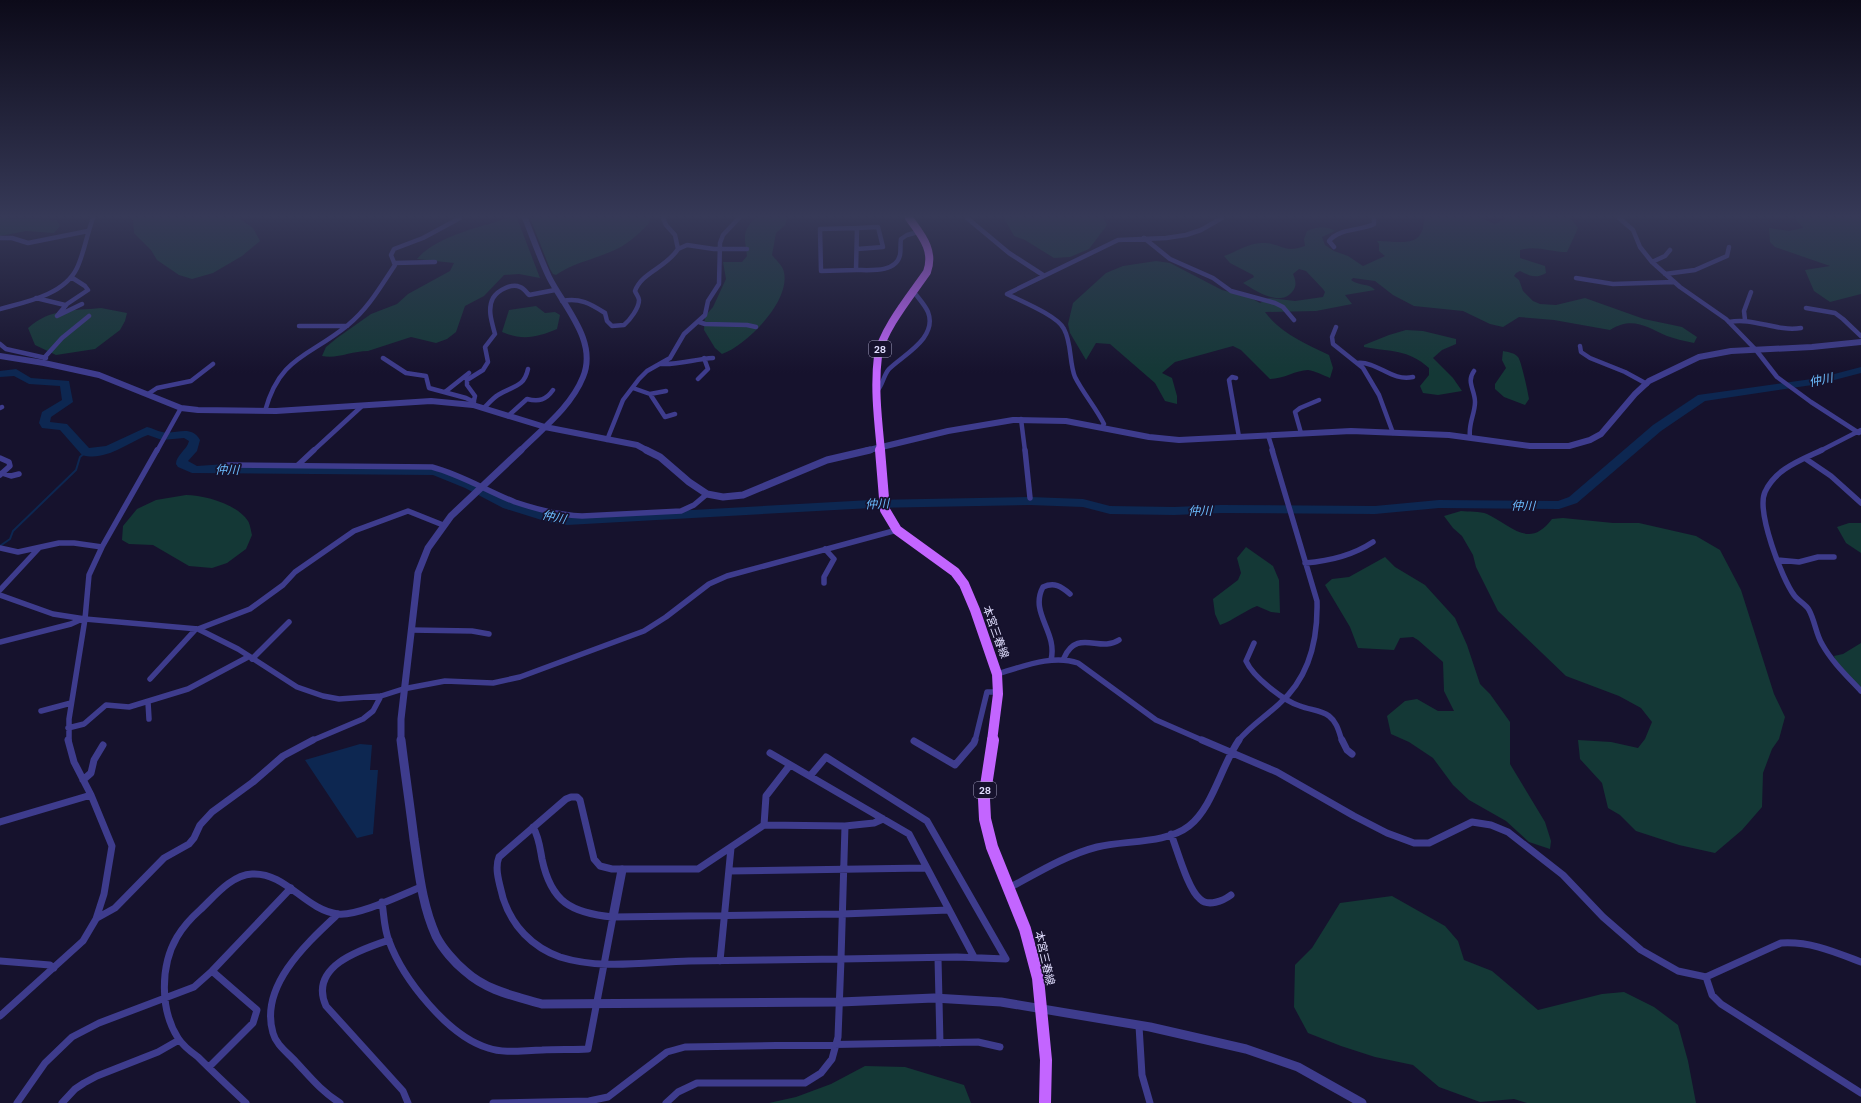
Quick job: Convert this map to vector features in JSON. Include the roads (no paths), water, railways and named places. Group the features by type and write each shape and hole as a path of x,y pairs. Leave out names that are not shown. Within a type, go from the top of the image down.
{"main road":[{"name":"本宮三春線","path":"928,269 889,327 878,355 877,391 884,505 889,519 897,530 960,578 975,610 997,674 998,692 984,799 985,812 992,847 1009,888 1032,952 1042,1011 1046,1060 1045,1103"}],"street":[{"path":"0,309 36,298 57,289 71,277 76,269"},
{"path":"265,411 268,396 274,383 284,369 347,326 370,302 392,269"},
{"path":"546,269 555,290 581,332 587,348 587,362 584,377 565,406 545,427 443,524 422,560 414,597 400,733 421,887 428,916 437,938 454,960 476,980 503,994 542,1004 597,1005 840,1002 939,999 1001,1002 1042,1011 1139,1026 1216,1041 1264,1055 1298,1068 1362,1103"},
{"path":"562,301 572,298 586,302 605,313 609,324 612,326 625,325 634,312 638,301 635,291 638,283 656,269"},
{"path":"607,440 624,400 632,388 647,371 670,358 684,334 699,322 704,314 708,301 719,284 719,269"},
{"path":"821,269 821,271 878,269"},
{"path":"1034,269 1043,275"},
{"path":"1055,269 1007,294 1056,320 1064,328 1071,352 1073,372 1100,416 1104,424 1102,427"},
{"path":"1192,269 1213,278 1231,291 1275,303 1284,309 1294,320"},
{"path":"1660,269 1674,282 1729,322 1756,350 1783,382 1860,432"},
{"path":"1665,274 1697,269"},
{"path":"71,277 85,286 88,290 65,305 57,316 60,316 82,304"},
{"path":"1576,278 1612,284 1674,282"},
{"path":"474,403 475,396 467,385 467,380 481,371 487,364 488,356 485,346 495,334 490,314 493,298 502,290 514,285 522,287 529,295 555,290"},
{"path":"877,391 881,387 884,375 894,364 916,347 929,326 929,314 914,292"},
{"path":"1745,320 1744,311 1751,292"},
{"path":"36,298 65,305"},
{"path":"1806,308 1814,311 1832,312 1838,315 1860,334"},
{"path":"44,360 62,338 89,316"},
{"path":"1729,322 1745,320 1789,328 1801,328"},
{"path":"699,322 705,324 747,325 756,327"},
{"path":"299,326 347,326"},
{"path":"1336,327 1332,337 1333,344 1363,368 1379,395 1393,432"},
{"path":"382,358 406,373 426,376 428,388 466,398 484,408 545,427 637,445 650,450 689,482 707,494 723,497 743,495 827,460 975,426 1021,419 1060,420 1161,439 1179,440 1351,431 1470,437 1530,446 1558,447 1581,443 1601,434 1635,394 1647,384 1699,357 1712,354 1861,342"},
{"path":"0,344 6,349 99,375 181,408 214,411 265,411 431,401 474,403"},
{"path":"1580,346 1581,352 1590,358 1625,372 1647,384"},
{"path":"0,356 44,360"},
{"path":"661,364 679,365 704,358 713,358"},
{"path":"698,379 708,369 704,358"},
{"path":"1357,363 1367,362 1390,374 1404,379 1413,377"},
{"path":"148,394 157,388 190,381 213,364"},
{"path":"484,408 497,395 522,383 526,378 528,369"},
{"path":"1470,437 1468,429 1475,403 1470,386 1472,373 1474,371"},
{"path":"445,392 469,373"},
{"path":"1236,378 1232,377 1229,380 1239,437"},
{"path":"632,388 650,394 666,392"},
{"path":"508,416 527,399 539,402 543,401 552,390"},
{"path":"650,394 665,417 675,414"},
{"path":"1301,433 1295,412 1299,408 1316,403 1319,400"},
{"path":"298,464 362,406"},
{"path":"0,1016 88,937 97,918 107,882 112,846 91,796 74,762 69,747 68,728 89,575 102,547 181,408"},
{"path":"1021,419 1030,498"},
{"path":"1860,432 1806,459 1794,463 1784,470 1764,491 1761,507 1777,560 1794,595 1810,612 1818,636 1833,662 1861,691"},
{"path":"1009,888 1080,853 1096,847 1180,832 1192,824 1205,805 1231,752 1250,726 1286,698 1305,669 1315,644 1318,615 1317,601 1268,435"},
{"path":"0,458 10,463 9,468 1,474"},
{"path":"1806,459 1831,476 1861,502"},
{"path":"226,465 298,464 432,467 451,472 528,506 554,510 567,515 582,516 681,511 694,505 707,494"},
{"path":"1,474 11,476 19,474"},
{"path":"150,678 197,629 205,624 232,617 250,609 283,585 295,572 354,531 408,511 443,524"},
{"path":"0,595 43,611 83,619 197,629 250,658 297,687 323,696 340,699 381,696 404,689 445,682 493,683 520,677 644,631 666,618 708,584 727,576 897,530"},
{"path":"1306,563 1331,561 1353,554 1373,542"},
{"path":"0,548 18,552 59,543 74,543 102,547"},
{"path":"0,590 40,548"},
{"path":"824,583 824,576 834,559 825,549"},
{"path":"1777,560 1799,562 1818,557 1834,557"},
{"path":"1051,660 1053,646 1040,615 1039,594 1043,587 1053,583 1060,585 1070,594"},
{"path":"0,642 72,624 83,619"},
{"path":"68,728 84,724 106,705 129,707 188,689 250,658 289,622"},
{"path":"411,630 472,631 489,634"},
{"path":"1064,658 1066,652 1078,643 1086,641 1113,644 1119,640"},
{"path":"1254,643 1247,657 1246,664 1259,677 1295,704 1328,716 1338,726 1342,743 1352,754"},
{"path":"997,674 1064,658 1078,663 1156,720 1277,772 1367,823 1403,840 1429,843 1472,822 1491,825 1508,832 1563,875 1603,917 1641,950 1678,971 1706,977 1781,943 1793,941 1817,946 1861,962"},
{"path":"914,740 955,765 974,742 987,692 998,692"},
{"path":"97,918 115,908 164,858 189,844 194,838 200,825 220,805 253,782 283,756 297,747 364,719 373,711 381,696"},
{"path":"148,702 149,719"},
{"path":"41,711 71,703"},
{"path":"83,780 91,773 94,760 103,745"},
{"path":"770,753 909,834 974,957"},
{"path":"810,776 826,756 927,821 1006,959 974,957 605,963 573,960 544,950 532,943 509,915 502,899 496,864 499,857 566,799 577,797 580,800 594,859 602,867 622,870 698,869 764,825 845,826 874,823 883,819"},
{"path":"764,825 766,796 790,765"},
{"path":"0,822 91,796"},
{"path":"666,1103 678,1092 697,1083 805,1083 816,1077 828,1066 833,1058 836,1044 840,1002 845,826"},
{"path":"533,827 538,834 547,878 555,895 564,905 592,916 842,914 949,910"},
{"path":"1170,834 1192,890 1200,900 1209,903 1225,900 1232,895"},
{"path":"720,961 730,871 731,848"},
{"path":"730,871 926,868"},
{"path":"382,902 389,940 399,964 412,983 426,999 468,1040 488,1049 503,1051 588,1049 622,870"},
{"path":"246,1103 209,1067 178,1040 167,1014 165,998 168,958 177,937 197,913 221,891 239,878 252,874 267,876 291,888 318,907 338,914 355,911 421,887"},
{"path":"17,1103 45,1063 72,1037 99,1023 194,987 212,971 291,888"},
{"path":"338,914 297,958 280,979 273,1000 270,1021 273,1034 285,1050 330,1098 340,1103"},
{"path":"389,940 355,952 338,962 330,971 322,994 326,1006 403,1091 408,1103"},
{"path":"938,958 940,1043"},
{"path":"0,961 50,965 54,968"},
{"path":"209,1067 253,1023 257,1010 212,971"},
{"path":"1706,977 1712,995 1720,1004 1861,1094"},
{"path":"1139,1026 1143,1082 1150,1103"},
{"path":"62,1103 75,1089 84,1083 97,1076 158,1052 178,1040"},
{"path":"494,1103 589,1101 608,1097 638,1076 667,1052 685,1047 978,1042 1000,1047"}],"water":[{"path":"360,744 372,745 370,770 378,770 373,834 357,838 305,760"}],"waterway":[{"name":"仲川","path":"0,374 16,372 29,381 65,383 68,402 46,415 44,423 46,425 63,427 86,452 110,449 147,431 162,436 184,434 195,440 193,448 182,460 182,464 192,469 226,468 434,471 469,485 507,505 548,518 567,521 871,504 1030,501 1083,503 1110,510 1174,511 1221,509 1375,510 1439,504 1559,505 1573,500 1657,428 1702,398 1819,381 1861,370"},
{"path":"0,546 10,539 13,531 76,470 80,457 86,452"}]}
